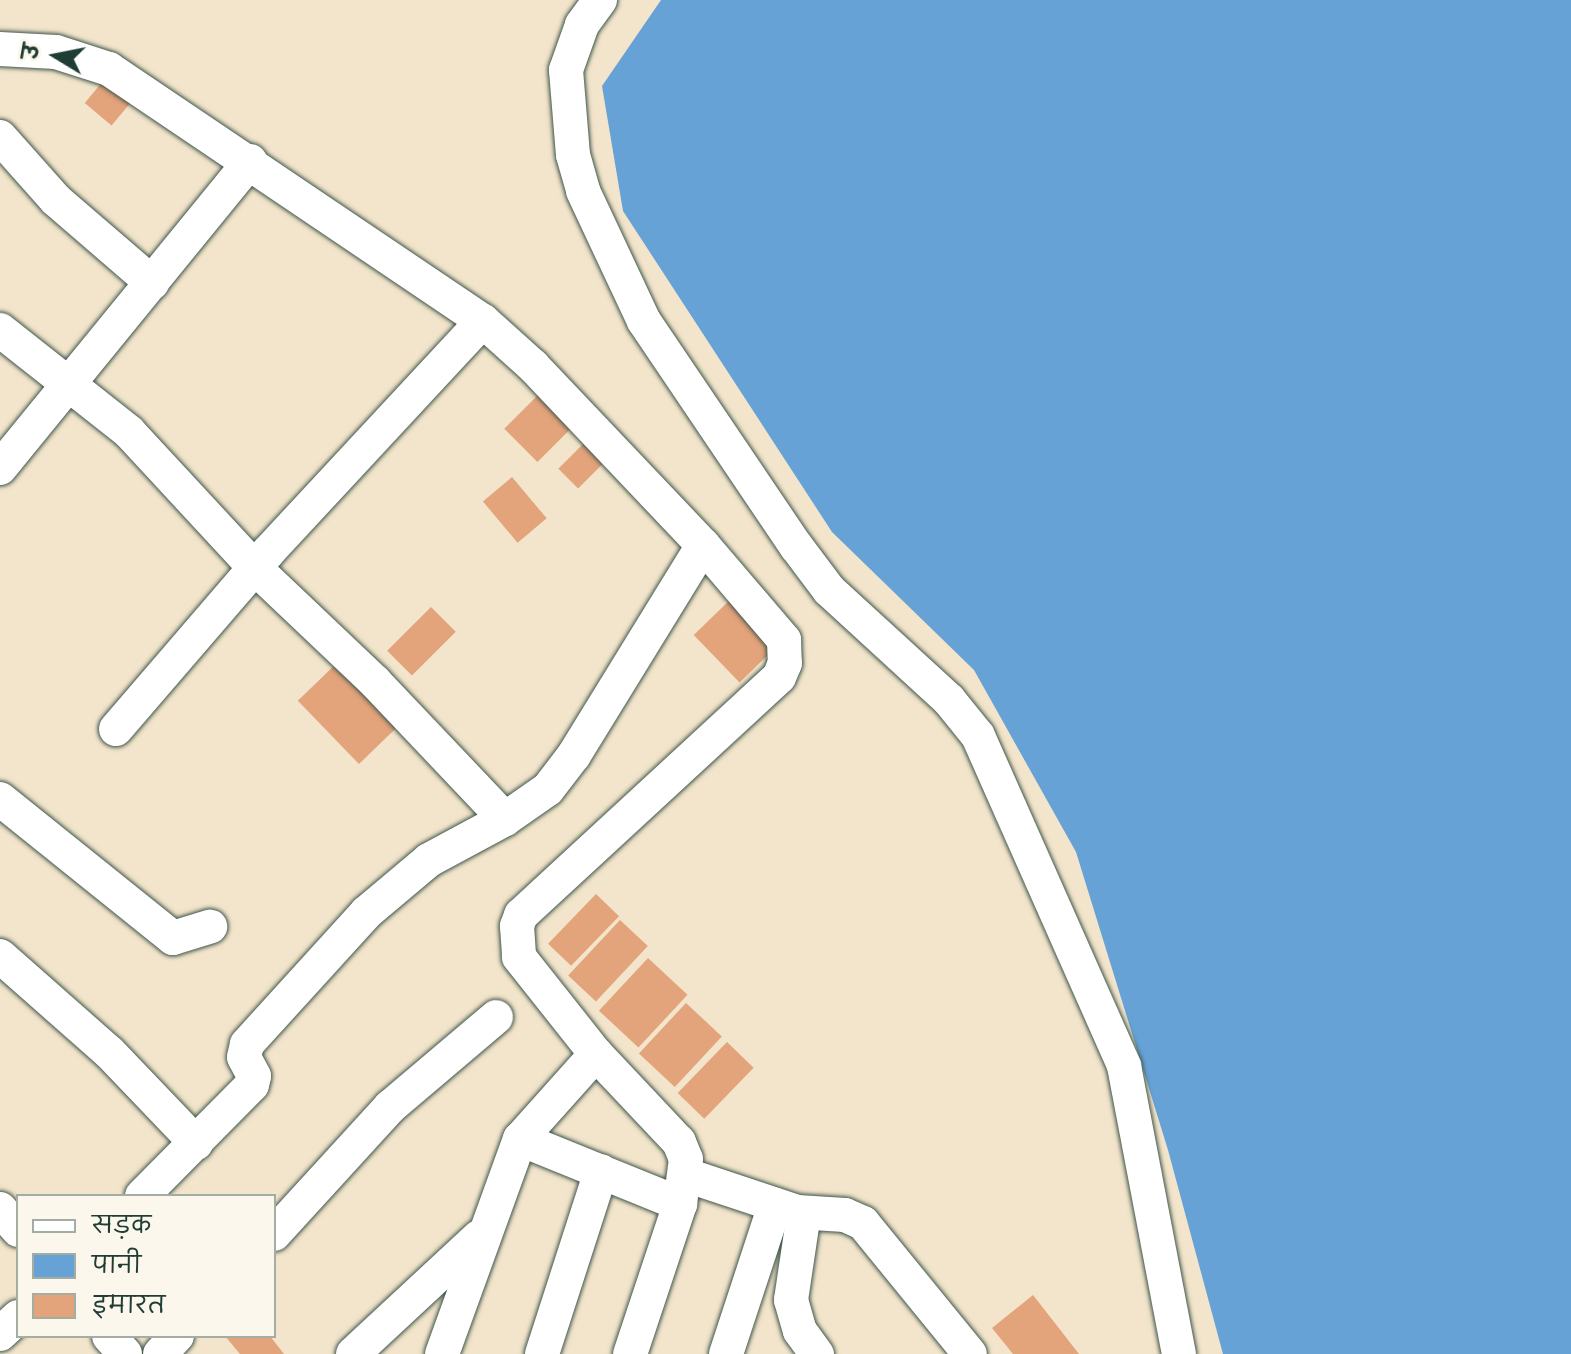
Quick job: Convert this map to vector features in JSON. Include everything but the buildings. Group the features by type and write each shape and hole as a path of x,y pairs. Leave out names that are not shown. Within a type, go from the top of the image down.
{"street":[{"path":"600,0 582,25 566,70 573,155 583,191 644,321 796,546 829,590 949,700 978,736 1124,1066 1179,1354"},
{"path":"0,49 56,52 109,69 250,161 483,321 533,366 703,545 775,624 784,640 785,663 779,677 521,915 516,937 519,957 596,1054 679,1142 683,1189 630,1354"},
{"path":"0,137 56,200 152,283"},
{"path":"0,468 250,161"},
{"path":"116,729 255,568 483,321"},
{"path":"0,330 129,432 255,568 375,682 505,819"},
{"path":"144,1194 252,1085 254,1076 244,1057 247,1044 366,913 429,860 505,819 548,789 574,755 703,545"},
{"path":"0,799 173,938 210,927"},
{"path":"0,956 109,1052 196,1143"},
{"path":"276,1232 390,1107 496,1017"},
{"path":"442,1354 483,1233 520,1139 596,1054"},
{"path":"520,1139 601,1171 790,1209 845,1215 863,1223 970,1354"},
{"path":"542,1354 601,1171"},
{"path":"0,1209 16,1228"},
{"path":"726,1354 790,1209"},
{"path":"790,1209 792,1314 817,1354"},
{"path":"353,1354 483,1233"},
{"path":"0,1334 16,1319"},
{"path":"111,1338 125,1354"},
{"path":"160,1354 175,1338"}],"water":[{"path":"661,0 1571,0 1571,1354 1223,1354 1168,1150 1076,852 974,670 832,532 623,211 602,86"}]}
